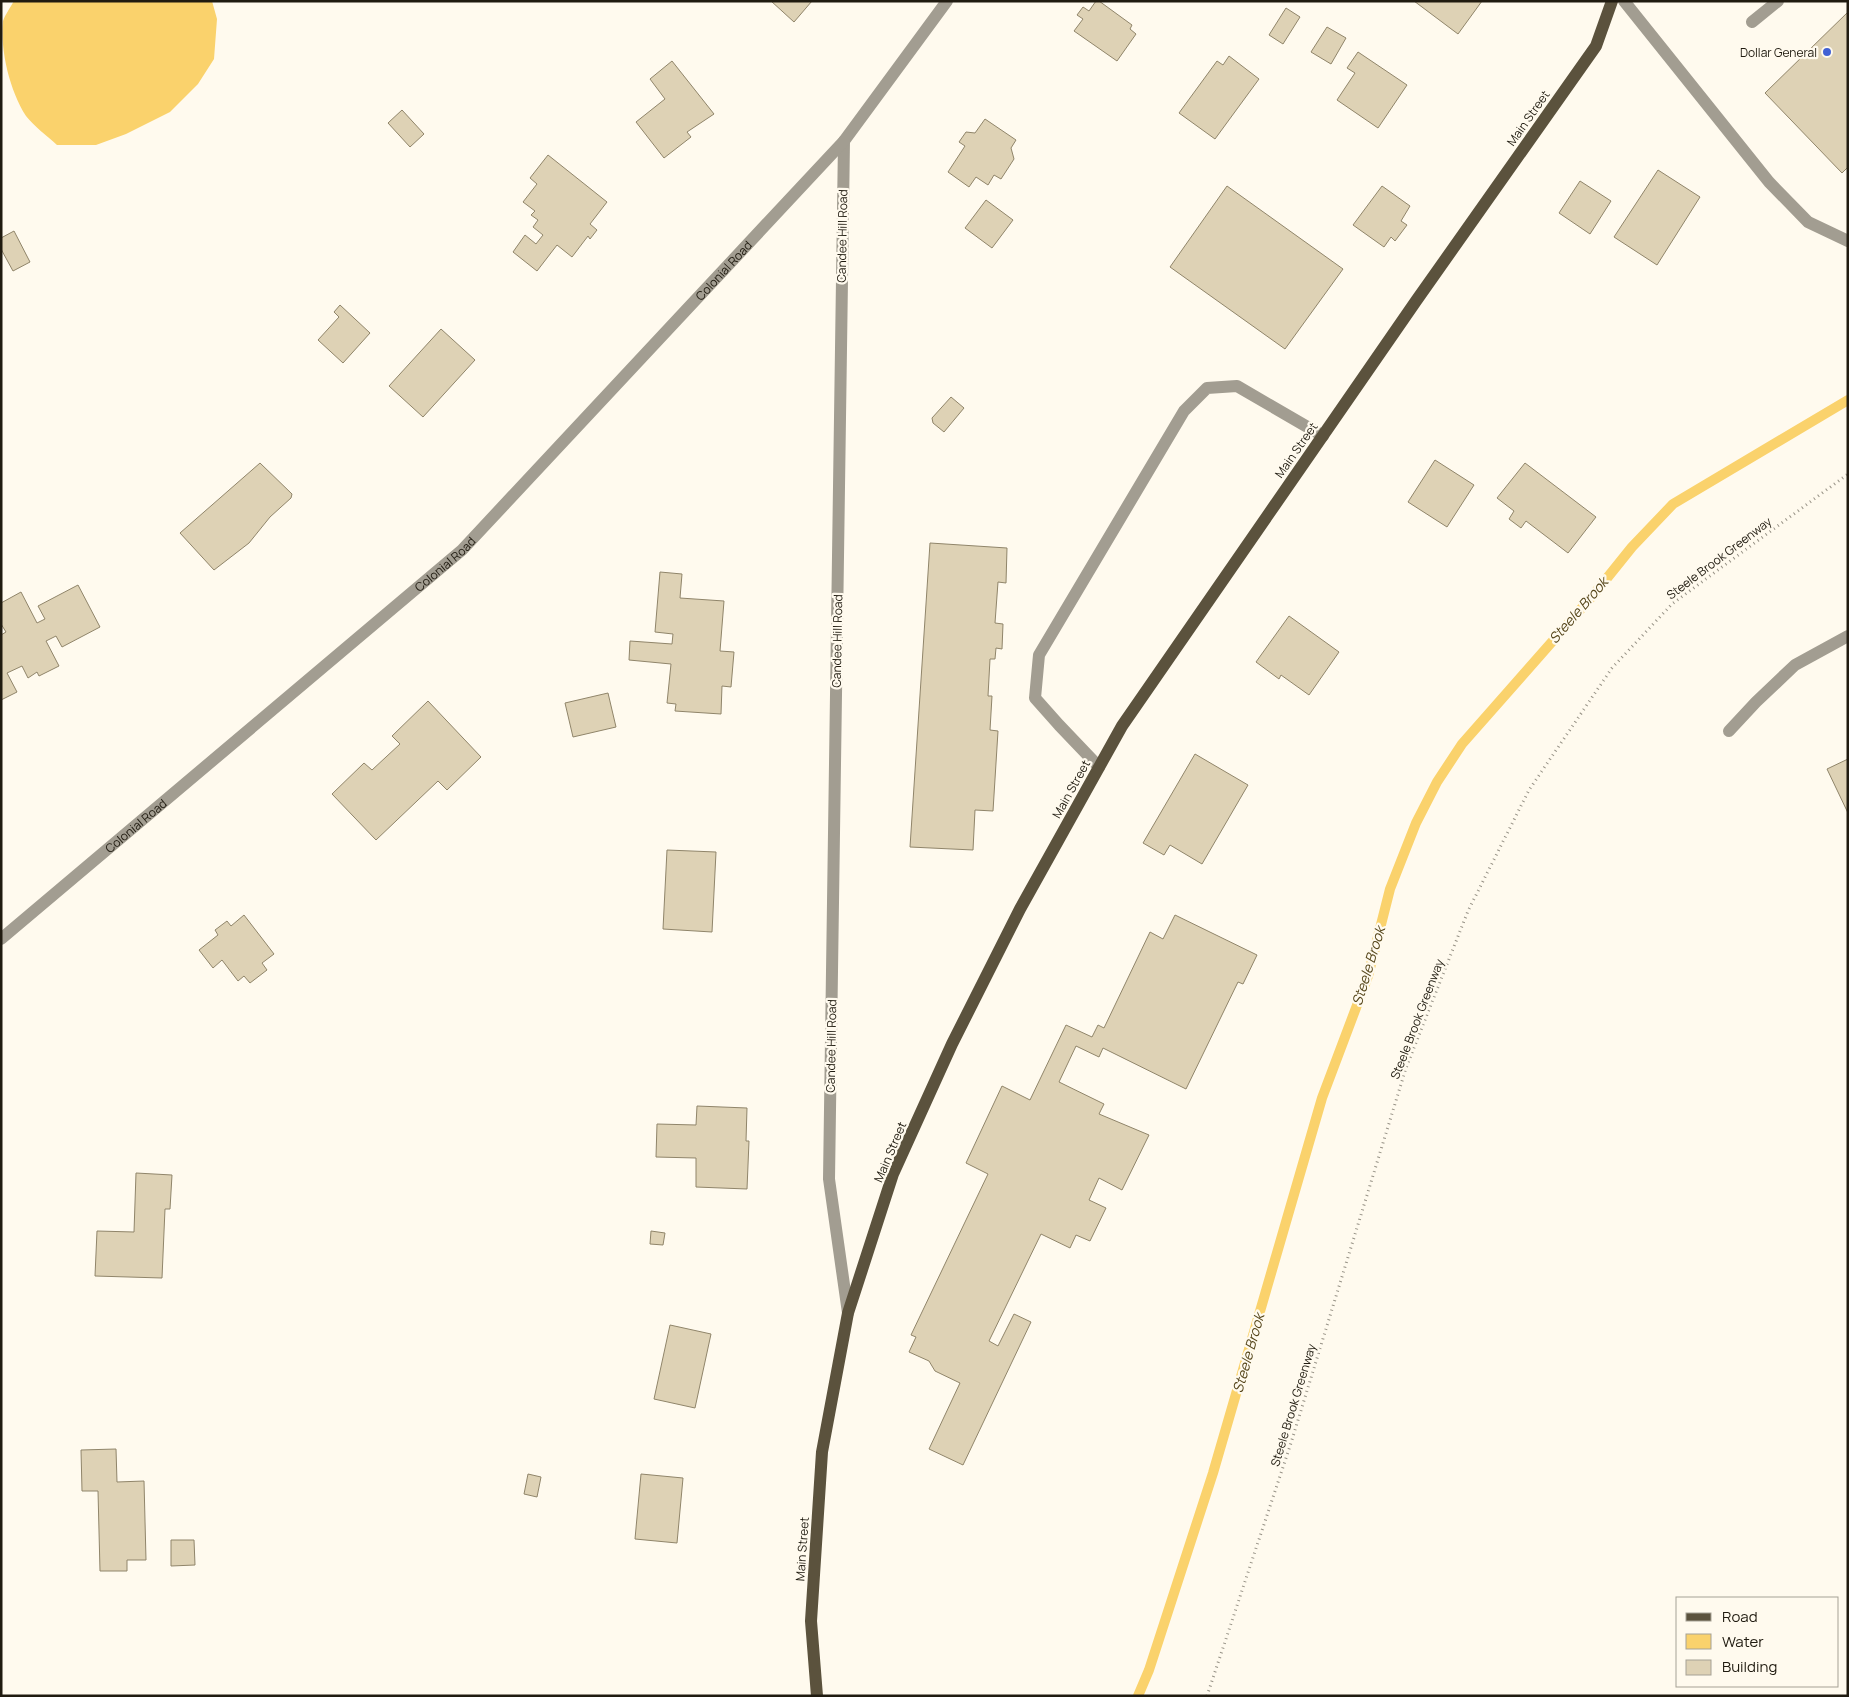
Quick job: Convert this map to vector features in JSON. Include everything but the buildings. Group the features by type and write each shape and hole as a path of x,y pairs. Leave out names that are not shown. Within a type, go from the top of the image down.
{"main road":[{"name":"Main Street","path":"817,1696 811,1622 822,1452 848,1313 893,1174 952,1044 1020,909 1122,726 1416,301 1596,46 1612,1"}],"street":[{"path":"844,141 947,1"},
{"path":"1624,1 1769,182 1808,222 1848,241"},
{"path":"1752,22 1778,1"},
{"name":"Colonial Road","path":"1,939 462,550 844,141"},
{"name":"Candee Hill Road","path":"844,141 829,1179 848,1313"},
{"path":"1099,767 1035,698 1039,655 1184,411 1207,388 1237,386 1323,436"},
{"path":"1729,731 1795,665 1848,636"}],"path":[{"name":"Steele Brook Greenway","path":"1207,1696 1291,1443 1406,1068 1468,911 1529,790 1612,668 1672,604 1848,474"}],"water":[{"path":"14,1 212,1 217,19 214,59 198,84 170,112 126,134 96,145 57,145 26,116 15,95 7,70 2,33 3,21"}],"waterway":[{"name":"Steele Brook","path":"1138,1696 1149,1670 1213,1473 1322,1098 1368,976 1390,889 1416,823 1437,782 1462,744 1595,593 1632,547 1673,504 1848,400"}],"place":[{"name":"Dollar General","path":"1827,52"}]}
